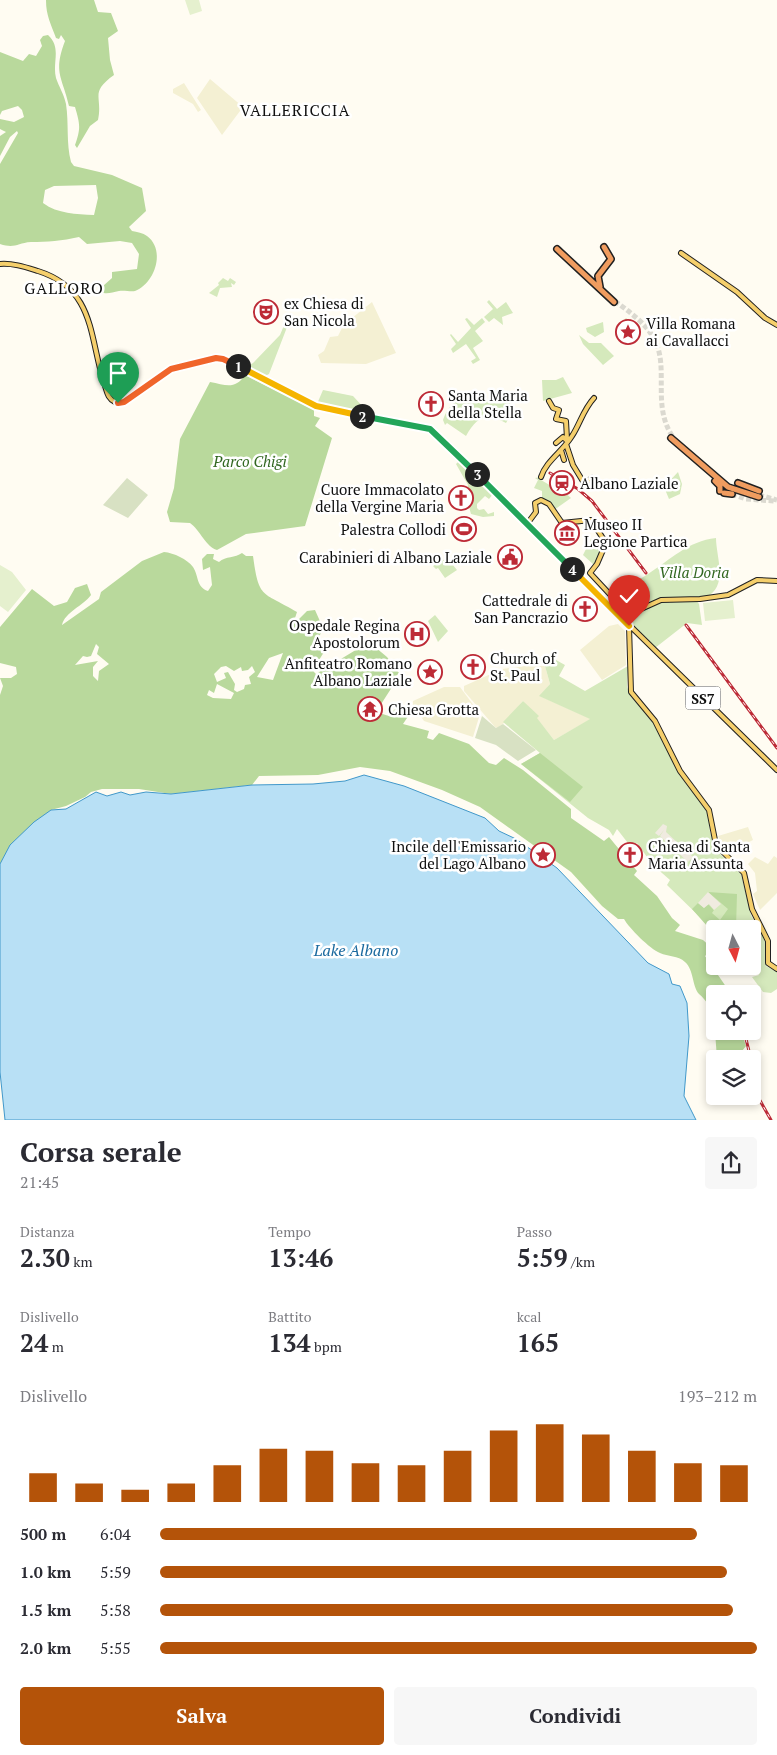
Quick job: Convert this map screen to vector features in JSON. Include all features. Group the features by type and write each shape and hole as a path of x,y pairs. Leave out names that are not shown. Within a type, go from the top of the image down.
{"highway":[{"path":"557,249 615,302 600,286 598,275 611,259 604,247"},
{"path":"672,438 698,463 734,491"},
{"path":"688,454 734,491"},
{"path":"698,463 719,485 722,492 734,491 759,494 738,483"}],"main road":[{"path":"681,253 737,292 766,319 777,325"},
{"path":"0,264 17,265 41,272 59,280 70,288 87,317 97,362 108,394 114,402 123,403 166,372 210,359 223,359 308,402 324,408 430,429 451,448 554,551 623,616 629,634 629,687 637,702 655,721 680,771 709,810 716,845 744,873 752,909 768,941 768,962 777,969"},
{"path":"541,478 547,466 561,450 585,409 594,398"},
{"path":"549,401 552,408 559,410 556,419 566,421 567,441 574,465 584,483 592,478"},
{"path":"556,443 563,437 567,441"},
{"path":"561,450 564,460"},
{"path":"527,524 536,512 535,503 541,500 546,502 562,523 591,520 606,543 600,559 590,573 617,602 618,611"},
{"path":"623,616 661,600 700,599 728,595 756,580 777,581"},
{"name":"SS7","path":"627,625 777,770"}],"shaded area":[{"path":"210,79 243,107 222,135 197,98"},
{"path":"184,83 201,110 198,112 193,104 173,93 173,89"},
{"path":"372,302 396,353 366,364 321,363 318,355 324,351 330,337 338,336 342,328 340,322 352,318"},
{"path":"618,624 625,631 626,665 602,680 580,650 609,626"},
{"path":"545,666 550,684 540,696 591,719 554,740 523,701 503,724 497,728 495,727 464,691 464,686 502,669"},
{"path":"444,687 460,687 480,714 473,737 424,721 413,705 413,701"},
{"path":"663,824 667,826 666,832 693,857 688,862 660,836 664,830 659,836 655,833"},
{"path":"748,827 753,840 729,852 718,836"},
{"path":"774,856 777,858 777,893 760,910 753,894 757,891 755,873 748,864 755,857 768,864"},
{"path":"708,892 721,904 714,910 709,904 704,908 698,903"}],"green space":[{"path":"46,0 94,0 98,12 111,13 118,31 108,38 110,60 114,75 106,81 99,91 98,120 90,126 77,148 75,145 79,130 78,118 75,107 69,106 59,68 61,52 65,41 61,35 59,39 56,38 48,15"},
{"path":"185,0 199,0 202,11 190,15"},
{"path":"48,35 55,45 55,72 66,104 71,162 74,166 112,175 142,188 146,211 129,227 132,231 145,235 153,242 157,257 153,274 142,287 135,291 101,292 103,286 112,278 112,272 137,269 139,254 132,243 120,241 87,244 79,237 13,246 0,244 0,164 18,133 17,131 10,137 0,156 0,136 6,132 0,129 0,119 14,122 24,117 22,110 18,106 2,111 0,115 0,52 23,61 29,54 36,56 42,46 40,40 43,36","holes":["96,185 98,198 94,215 61,211 43,203 45,190 54,186"]},
{"path":"223,278 228,281 230,278 236,282 234,285 231,283 232,287 220,288 217,297 209,293 219,285 218,283"},
{"path":"489,300 497,309 506,302 513,313 502,317 503,325 494,318 489,322 484,317 493,309 487,302"},
{"path":"467,318 474,325 482,318 485,322 475,331 483,341 473,348 480,360 473,364 471,361 476,358 466,344 453,353 451,349 456,344 450,335 458,342 471,328 465,319"},
{"path":"626,318 637,327 629,342 616,334 621,327 619,325"},
{"path":"289,322 269,374 263,377 245,368 253,363 280,335 285,323"},
{"path":"603,322 604,332 595,337 587,332 586,328"},
{"path":"579,335 589,343 601,343 614,356 603,365 583,344"},
{"name":"Parco Chigi","path":"245,375 314,410 314,416 320,418 315,426 332,438 305,526 246,534 217,550 210,546 190,523 170,522 167,512 174,488 180,439 210,382 234,385"},
{"path":"563,377 572,393 543,401 542,380 556,380"},
{"path":"323,390 353,396 365,409 364,413 317,404"},
{"path":"477,392 488,401 505,400 515,407 506,423 493,418 483,418 474,424 466,436 447,423 445,425 443,420 448,409 465,396"},
{"path":"460,460 493,494 489,499 485,496 477,504 477,508 479,510 484,509 488,514 494,512 494,516 483,517 471,514 466,496 468,485 456,464"},
{"path":"678,472 682,484 680,494 669,499 664,487"},
{"path":"540,477 541,480 558,490 560,488 571,498 554,510 542,499 542,491 534,488 538,480 535,478"},
{"path":"127,478 148,495 128,518 103,505"},
{"name":"Villa Doria","path":"716,538 720,570 719,579 713,592 706,597 661,598 632,611 611,595 643,577 688,547"},
{"path":"591,539 602,552 594,565 583,555"},
{"path":"164,552 187,561 195,570 201,587 208,591 212,585 210,567 203,570 202,559 207,554 214,554 213,559 219,562 242,553 246,556 253,556 257,580 264,593 297,612 295,618 298,620 307,611 315,610 323,628 316,644 324,652 319,660 302,663 303,670 310,668 316,674 369,642 387,657 399,673 392,680 394,684 376,712 389,716 396,708 409,715 403,724 429,731 427,738 433,740 439,733 469,744 489,763 496,765 504,758 523,770 571,809 571,818 604,841 609,837 637,871 634,875 657,896 672,918 680,925 675,931 706,943 706,975 718,975 725,985 706,985 706,1002 697,991 690,969 685,962 679,958 660,953 651,947 635,933 624,919 618,919 602,906 571,872 480,807 442,790 390,771 360,767 318,775 259,776 252,785 171,794 139,789 102,789 91,792 66,806 51,810 0,864 0,695 3,686 0,678 11,678 17,674 16,667 0,663 0,627 32,589 54,606 67,602 75,588 87,584 91,595 67,616 62,625 99,599 101,592 142,561","holes":["96,644 99,647 97,654 109,664 99,671 98,681 93,676 93,667 98,661 75,665 83,656 91,656","283,653 273,680 257,677 269,658","226,666 234,671 241,667 242,671 248,670 252,666 255,672 249,677 251,684 245,685 244,689 237,692 234,690 235,684 228,672 224,673 226,678 217,682 214,674 221,667","217,684 234,693 231,699 213,698 207,695 209,690 214,693"]},
{"path":"447,558 457,570 445,578 438,568 436,569 433,566"},
{"path":"0,565 12,572 26,590 8,612 0,606"},
{"path":"696,600 699,604 702,625 687,623 655,648 627,621 628,617 633,614 635,617 641,614 641,610 662,602"},
{"path":"733,600 735,618 705,621 703,603"},
{"path":"435,615 448,631 438,642 428,621"},
{"path":"556,660 565,665 559,676 585,691 628,666 627,687 631,697 649,715 664,741 680,776 708,810 710,832 719,853 741,874 754,920 706,920 706,924 667,885 670,880 646,859 647,857 637,843 631,847 617,829 613,836 609,830 588,818 521,764 540,753 503,722 523,701 539,716 537,718 554,740 590,719 539,696 550,684 545,666"},
{"path":"482,716 496,728 503,724 536,750 518,761 496,745 475,738"},
{"path":"540,753 583,787 570,802 521,764"},
{"path":"708,892 737,894 736,920 720,920 728,909"},
{"path":"698,903 704,908 708,904 714,910 712,913 720,920 706,920 706,925 692,909"},
{"path":"761,934 765,941 766,966 777,972 777,989 771,993 763,992 761,985 758,985 752,977 761,975"},
{"path":"716,1040 744,1040 746,1046 743,1050 716,1050"}],"water":[{"name":"Lake Albano","path":"364,775 404,786 485,818 499,831 516,839 557,868 648,963 669,974 672,984 680,986 687,1003 689,1036 684,1096 696,1120 5,1120 0,1072 0,864 10,845 34,822 51,810 66,809 96,792 107,796 121,792 130,795 146,792 171,794 252,785 313,784 345,781"}],"tunnel":[{"path":"615,301 631,313 651,333 659,350 663,413 673,437"},
{"path":"732,494 746,499 774,501"},
{"path":"759,495 777,500"}],"railway":[{"path":"242,371 261,381"},
{"path":"550,473 578,489 592,501 646,573"},
{"path":"686,625 777,748"},
{"path":"746,1040 749,1050"},
{"path":"761,1102 771,1120"}],"place":[{"name":"ex Chiesa di San Nicola","path":"266,312"},
{"name":"Villa Romana ai Cavallacci","path":"628,332"},
{"name":"Santa Maria della Stella","path":"431,404"},
{"name":"Albano Laziale","path":"562,483"},
{"name":"Cuore Immacolato della Vergine Maria","path":"461,498"},
{"name":"Palestra Collodi","path":"464,529"},
{"name":"Museo II Legione Partica","path":"567,533"},
{"name":"Carabinieri di Albano Laziale","path":"510,557"},
{"name":"Cattedrale di San Pancrazio","path":"585,609"},
{"name":"Ospedale Regina Apostolorum","path":"417,634"},
{"name":"Church of St. Paul","path":"473,667"},
{"name":"Anfiteatro Romano Albano Laziale","path":"430,672"},
{"name":"Chiesa Grotta","path":"370,709"},
{"name":"Incile dell'Emissario del Lago Albano","path":"543,855"},
{"name":"Chiesa di Santa Maria Assunta","path":"630,855"}],"district":[{"name":"VALLERICCIA","path":"295,110"},
{"name":"GALLORO","path":"64,288"}],"route":[{"path":"118,403 124,402 171,369 220,358 317,406 430,429 560,556 599,597 617,612 618,616 629,626"}]}
